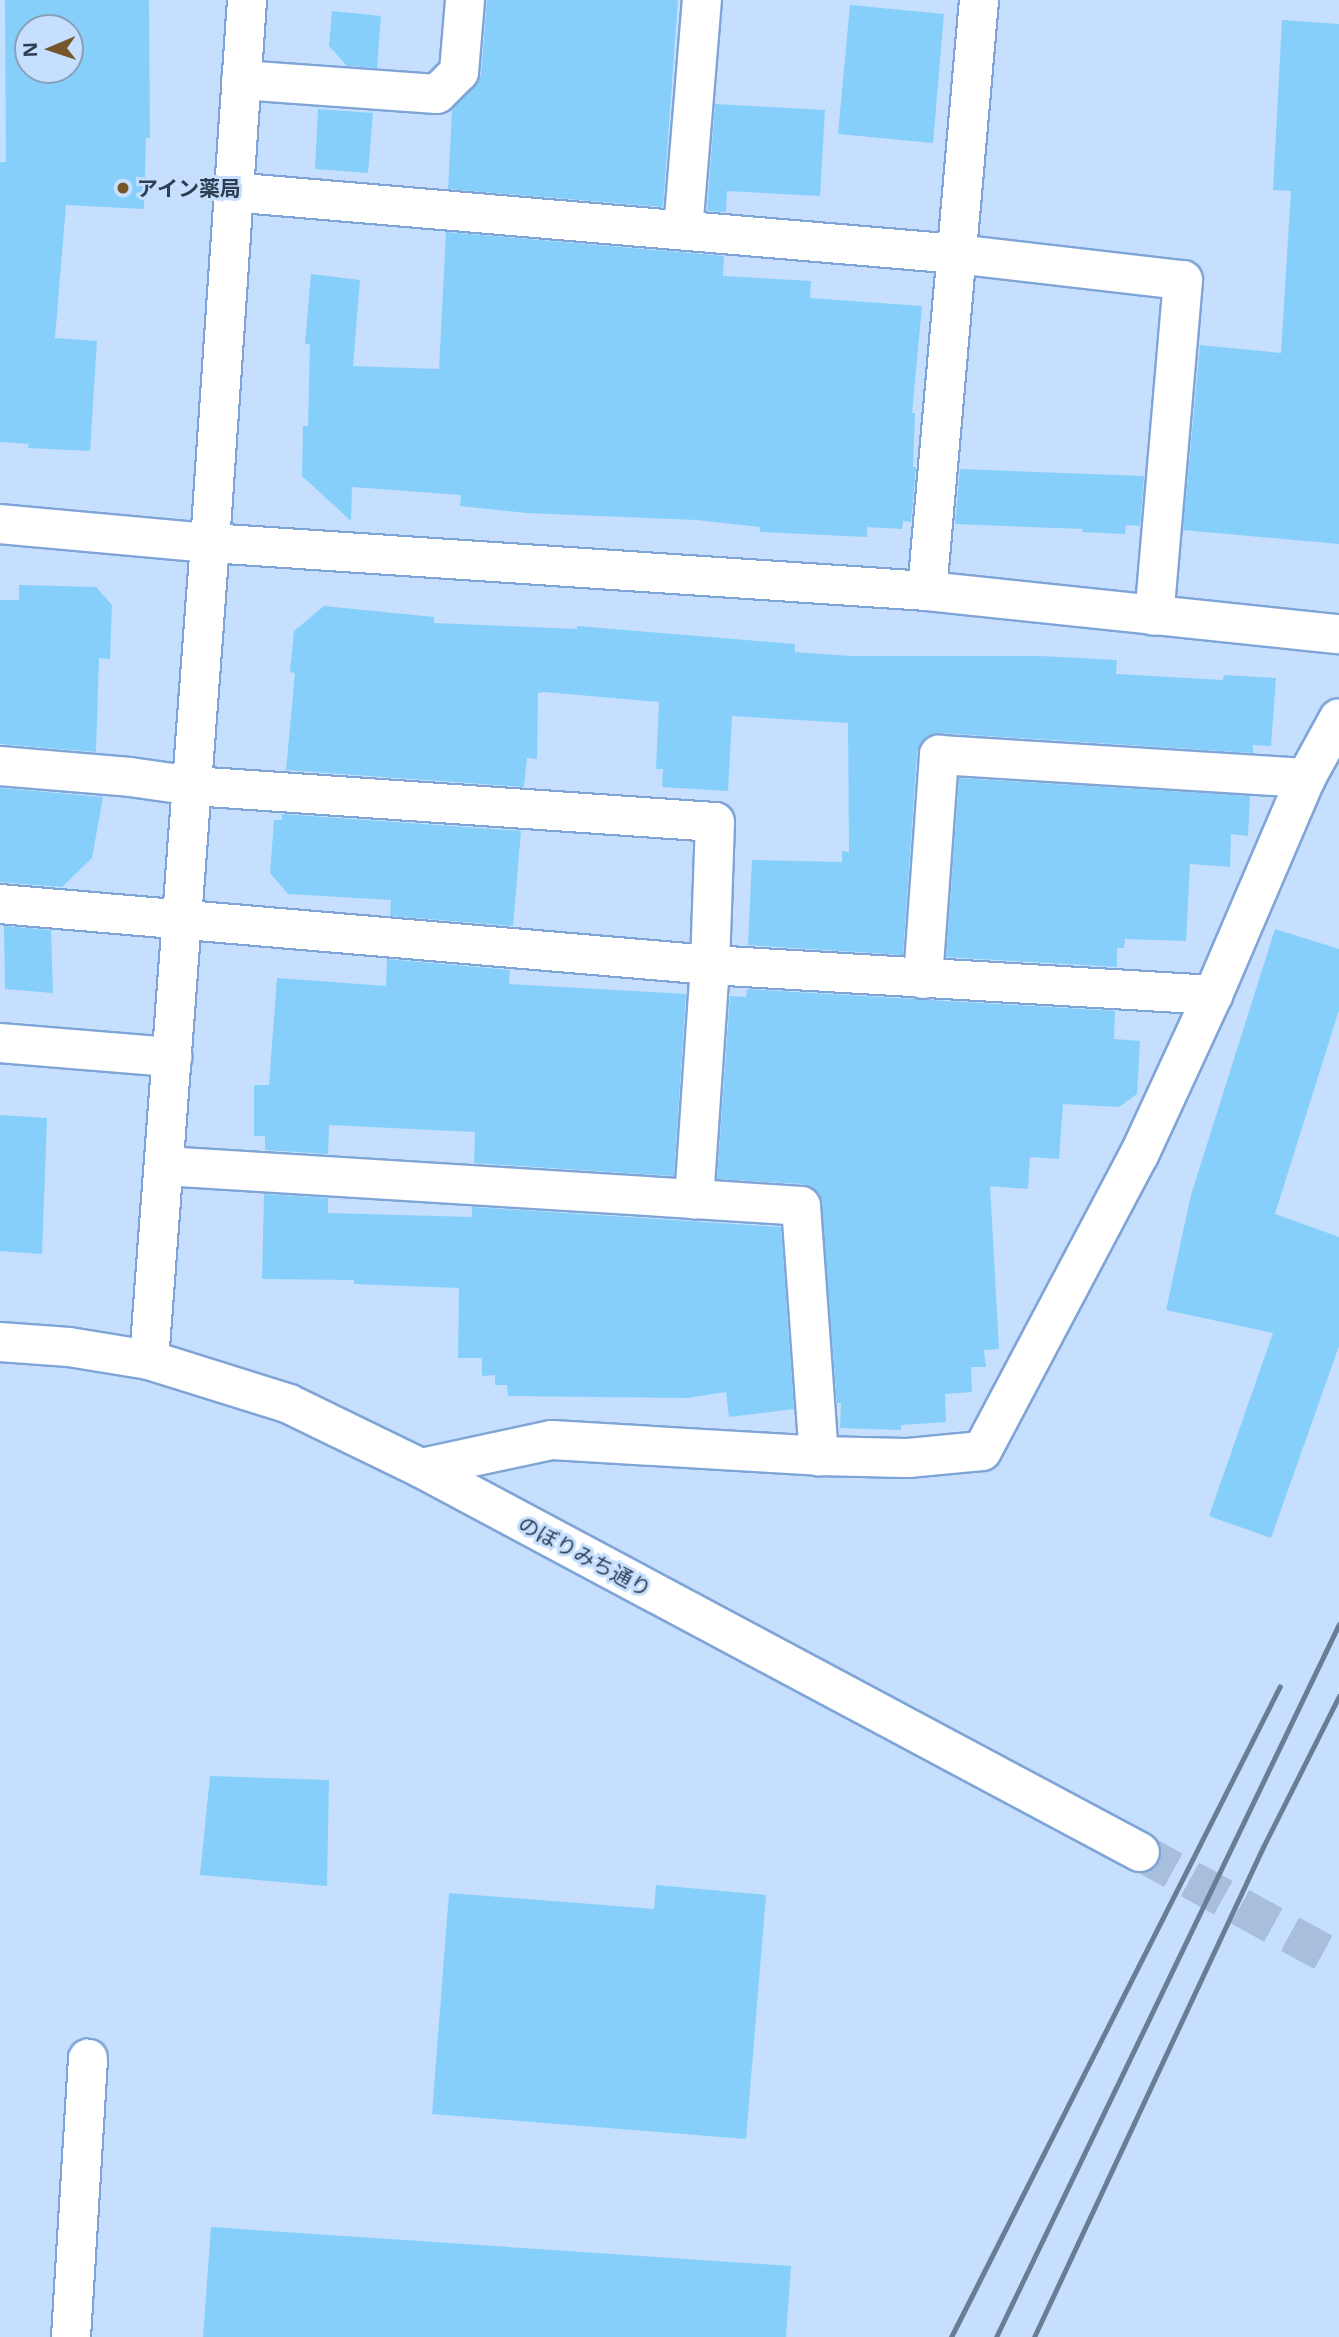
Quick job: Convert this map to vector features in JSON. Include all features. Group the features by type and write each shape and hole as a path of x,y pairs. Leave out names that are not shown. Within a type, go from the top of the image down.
{"street":[{"path":"149,1360 193,786 247,0"},
{"path":"240,80 437,94 459,72 465,0"},
{"path":"682,230 702,0"},
{"path":"928,591 979,0"},
{"path":"232,192 957,254 1183,280 1154,616"},
{"path":"0,524 210,543 928,591 1339,634"},
{"path":"421,1468 552,1440 819,1456 908,1458 982,1451 1139,1155 1213,995 1306,778 1339,718"},
{"path":"922,979 939,755 1306,778"},
{"path":"0,766 130,777 193,786 715,822 710,965 694,1199"},
{"path":"0,904 182,917 710,965 1213,995"},
{"path":"0,1043 172,1057"},
{"path":"164,1166 801,1206 819,1456"},
{"name":"のぼりみち通り","path":"0,1342 69,1347 149,1360 289,1404 421,1468 1140,1852"},
{"path":"71,2337 88,2059"}],"building":[{"path":"5,0 149,0 150,138 146,138 144,209 66,205 55,338 97,341 90,451 28,448 29,444 0,442 0,162 6,162"},
{"path":"487,0 678,0 663,207 448,189 452,110 474,87 481,75"},
{"path":"850,5 944,14 933,143 838,134"},
{"path":"332,11 381,16 377,68 347,66 329,46"},
{"path":"1282,20 1339,24 1339,544 1183,530 1200,345 1281,353 1291,191 1273,190"},
{"path":"715,104 825,110 820,196 727,191 726,212 707,211"},
{"path":"318,109 373,113 368,173 315,169"},
{"path":"446,232 724,256 723,276 811,281 810,298 922,306 912,413 915,413 913,467 916,467 911,522 903,521 902,529 867,527 867,537 760,532 760,527 697,520 526,513 460,506 461,495 352,487 351,521 302,476 303,426 308,426 310,344 305,344 311,274 360,280 353,366 439,369"},
{"path":"960,469 1144,476 1140,526 1126,525 1125,534 1082,532 1083,529 955,524"},
{"path":"19,585 96,587 112,605 110,659 99,658 96,752 0,744 0,600 19,600"},
{"path":"324,606 434,617 434,623 577,629 577,626 795,644 795,652 851,656 1040,656 1117,660 1116,674 1223,680 1224,675 1276,678 1271,746 1253,745 1253,753 940,733 930,735 921,742 917,753 903,955 748,945 752,860 842,862 842,851 849,852 848,723 732,716 728,791 662,787 663,769 656,769 659,702 544,692 538,693 537,759 527,758 524,787 286,770 295,673 290,672 294,631"},
{"path":"959,778 1250,796 1248,836 1231,834 1230,867 1190,864 1186,941 1125,939 1124,948 1117,948 1117,967 946,957"},
{"path":"0,788 103,797 92,858 62,887 0,882"},
{"path":"282,814 521,831 513,926 390,916 391,900 288,894 270,873 274,820 282,820"},
{"path":"4,926 51,930 53,993 5,989"},
{"path":"1275,929 1339,949 1339,1010 1275,1214 1339,1237 1339,1346 1271,1538 1209,1516 1273,1333 1166,1310 1191,1195"},
{"path":"387,959 510,970 509,984 686,994 674,1176 474,1163 475,1132 329,1125 328,1154 265,1150 265,1136 254,1136 254,1085 269,1085 277,978 386,986"},
{"path":"747,989 1115,1011 1114,1039 1140,1041 1137,1094 1119,1107 1063,1104 1059,1159 1030,1157 1028,1189 990,1186 999,1349 984,1350 986,1367 971,1367 972,1392 945,1394 946,1422 901,1425 901,1430 840,1428 841,1403 837,1403 820,1195 813,1188 802,1184 717,1179 730,996 746,997"},
{"path":"0,1115 47,1118 42,1254 0,1251"},
{"path":"264,1194 328,1198 328,1213 472,1217 472,1207 781,1227 794,1409 729,1417 726,1392 687,1398 508,1396 507,1385 495,1385 495,1375 482,1376 482,1358 458,1358 459,1288 354,1284 354,1280 262,1279"},
{"path":"210,1776 329,1780 327,1886 200,1875"},
{"path":"656,1885 766,1895 746,2139 432,2114 449,1893 654,1909"},
{"path":"211,2227 791,2266 786,2337 203,2337"}],"tunnel":[{"path":"1140,1852 1339,1961"}],"railway":[{"path":"996,2337 1339,1624"},
{"path":"951,2337 1280,1686"},
{"path":"1034,2337 1263,1847 1339,1696"}],"place":[{"name":"アイン薬局","path":"123,188"}]}
